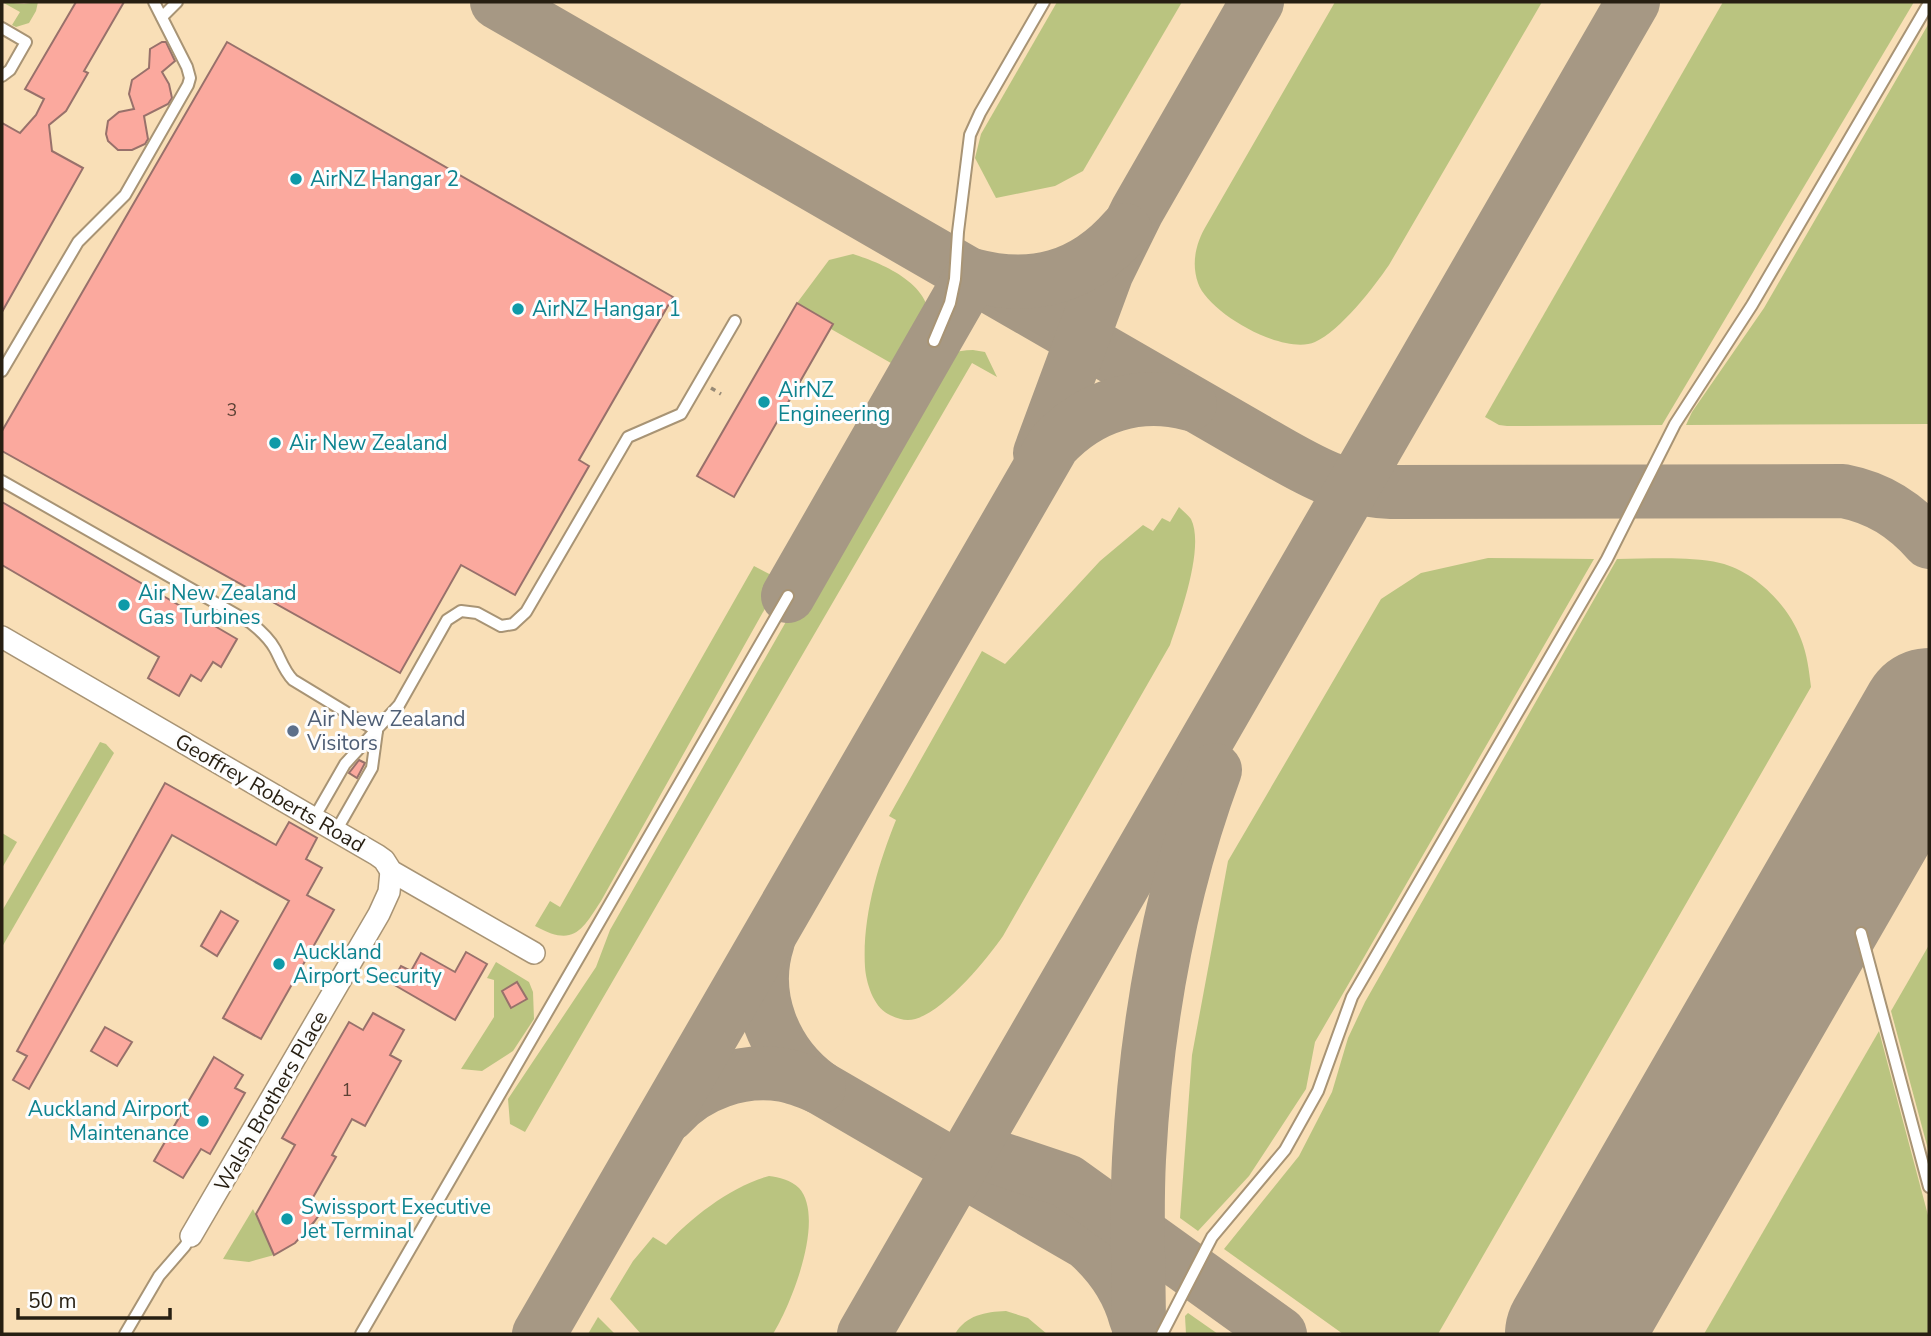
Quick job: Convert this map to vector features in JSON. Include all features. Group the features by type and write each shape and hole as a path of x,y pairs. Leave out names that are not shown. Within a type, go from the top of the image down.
{"street":[{"name":"Geoffrey Roberts Road","path":"2,637 377,855 391,871 534,953"},
{"name":"Walsh Brothers Place","path":"191,1236 379,914 389,892 391,871"}],"lane":[{"path":"2,371 78,242 125,195 188,85 190,79 187,66 154,2"},
{"path":"162,17 177,2"},
{"path":"934,341 945,319 955,279 970,135 1044,2"},
{"path":"1162,1334 1212,1237 1285,1150 1318,1091 1352,997 1607,559 1682,412 1752,305 1929,3"},
{"path":"2,28 26,42 9,70 2,76"},
{"path":"314,818 345,764 399,705 447,620 461,611 477,613 501,626 513,624 526,612 628,437 681,414 735,321"},
{"path":"2,481 251,623 264,633 293,680 377,730"},
{"path":"361,1334 788,596"},
{"path":"336,831 372,768 377,730"},
{"path":"1861,933 1929,1187"},
{"name":"Walsh Brothers Place","path":"125,1334 154,1286 191,1236"}],"shaded area":[{"path":"2,2 1929,2 1929,1334 2,1334"}],"green space":[{"path":"2,2 38,2 29,23 16,27 12,25 20,12"},
{"path":"1057,2 1182,2 1083,171 1055,186 996,198 975,158 981,134"},
{"path":"1335,2 1542,2 1375,285 1335,328 1315,342 1301,345 1285,343 1249,329 1216,307 1198,283 1196,253 1206,226"},
{"path":"1723,2 1914,2 1662,425 1499,425 1485,417"},
{"path":"1929,23 1929,424 1686,425 1692,412 1764,308"},
{"path":"853,254 906,279 924,300 929,313 928,327 905,371 831,329 833,324 797,303 829,260"},
{"path":"973,350 985,352 997,377 972,363 525,1132 510,1124 508,1099 596,967 610,930 928,374 944,356"},
{"path":"1179,507 1191,519 1195,531 1195,546 1190,582 1170,645 1003,936 961,987 933,1010 908,1020 888,1014 874,1000 869,986 865,948 873,892 896,820 889,816 982,651 1005,664 1100,561 1143,525 1153,531 1162,518 1170,522"},
{"path":"1488,558 1594,559 1315,1042 1306,1089 1249,1176 1198,1231 1180,1218 1192,1055 1228,861 1381,599 1421,573"},
{"path":"1617,559 1695,559 1720,563 1746,574 1769,592 1796,627 1805,650 1811,687 1438,1334 1343,1334 1224,1249 1299,1156 1332,1092 1348,1038 1365,1002"},
{"path":"754,566 781,580 601,901 588,921 575,933 559,935 535,926 550,901 560,907"},
{"path":"100,742 106,744 114,753 2,947 2,911"},
{"path":"2,833 17,842 2,868"},
{"path":"1929,945 1929,1153 1891,1011"},
{"path":"496,962 529,982 533,992 534,1019 513,1051 482,1071 461,1069 494,1017 494,980 487,978"},
{"path":"1879,1031 1929,1219 1929,1334 1704,1334"},
{"path":"769,1176 785,1179 799,1188 806,1202 809,1219 803,1261 773,1334 641,1334 610,1299 633,1261 653,1237 666,1245 713,1204 755,1180"},
{"path":"253,1209 274,1255 249,1262 223,1259"},
{"path":"1006,1311 1028,1318 1047,1334 955,1334 970,1319 991,1312"},
{"path":"1188,1313 1218,1334 1186,1334 1185,1316"},
{"path":"598,1317 615,1334 588,1334"}],"building":[{"path":"76,2 124,2 84,71 88,73 66,111 49,125 52,151 83,168 2,312 2,123 20,133 36,115 44,99 25,89"},
{"path":"166,42 175,61 162,72 169,84 172,98 168,104 144,116 148,139 145,144 132,150 118,150 108,141 108,121 119,112 134,109 129,94 132,80 149,68 150,49"},
{"path":"227,42 673,297 579,460 589,466 515,595 461,565 400,673 2,451 2,431"},
{"name":"AirNZ Engineering","path":"797,303 833,324 734,497 697,476"},
{"name":"Air New Zealand Gas Turbines","path":"2,502 237,639 221,667 213,662 201,681 191,675 179,696 148,678 159,657 2,565"},
{"path":"359,760 365,763 357,778 349,773"},
{"name":"Auckland Airport Security","path":"165,783 276,845 289,822 317,838 306,859 322,868 307,895 334,910 261,1039 223,1018 289,901 172,835 29,1089 13,1080 27,1056 17,1051"},
{"path":"221,911 238,921 217,956 201,946"},
{"path":"466,952 487,964 455,1020 391,983 401,966 411,971 421,953 455,972"},
{"path":"517,982 527,999 511,1008 502,991"},
{"path":"373,1013 404,1030 390,1055 401,1061 365,1126 352,1119 332,1155 336,1157 307,1208 319,1215 295,1243 274,1255 256,1214 295,1145 282,1138 349,1022 363,1030"},
{"path":"105,1027 132,1042 117,1066 91,1051"},
{"name":"Auckland Airport Maintenance","path":"214,1057 243,1075 235,1088 245,1093 210,1154 201,1149 183,1178 154,1161"}],"taxiway":[{"path":"497,2 1251,437 1334,481 1391,492 1843,491 1868,498 1891,509 1929,542"},
{"path":"1040,453 1107,272 1137,211 1257,2"},
{"path":"864,1334 1633,2"},
{"path":"788,596 972,275 1015,281 1055,276 1092,260 1125,230"},
{"path":"539,1334 1053,445 1082,420 1116,405 1152,399 1190,404"},
{"path":"1139,1334 1139,1159 1147,1060 1162,962 1173,913 1199,817 1215,770"},
{"path":"768,941 763,962 764,1003 778,1041 803,1074 819,1087 1087,1243 1118,1278 1136,1319"},
{"path":"669,1115 692,1095 736,1076 767,1073 783,1075 819,1087"},
{"path":"974,1150 1067,1181 1280,1334"}],"runway":[{"path":"1573,1334 1929,716"}],"place":[{"name":"AirNZ Hangar 2","path":"296,179"},
{"name":"AirNZ Hangar 1","path":"518,309"},
{"name":"AirNZ Engineering","path":"764,402"},
{"name":"Air New Zealand","path":"275,443"},
{"name":"Air New Zealand Gas Turbines","path":"124,605"},
{"name":"Air New Zealand Visitors","path":"293,731"},
{"name":"Auckland Airport Security","path":"279,964"},
{"name":"Auckland Airport Maintenance","path":"203,1121"},
{"name":"Swissport Executive Jet Terminal","path":"287,1219"}]}
